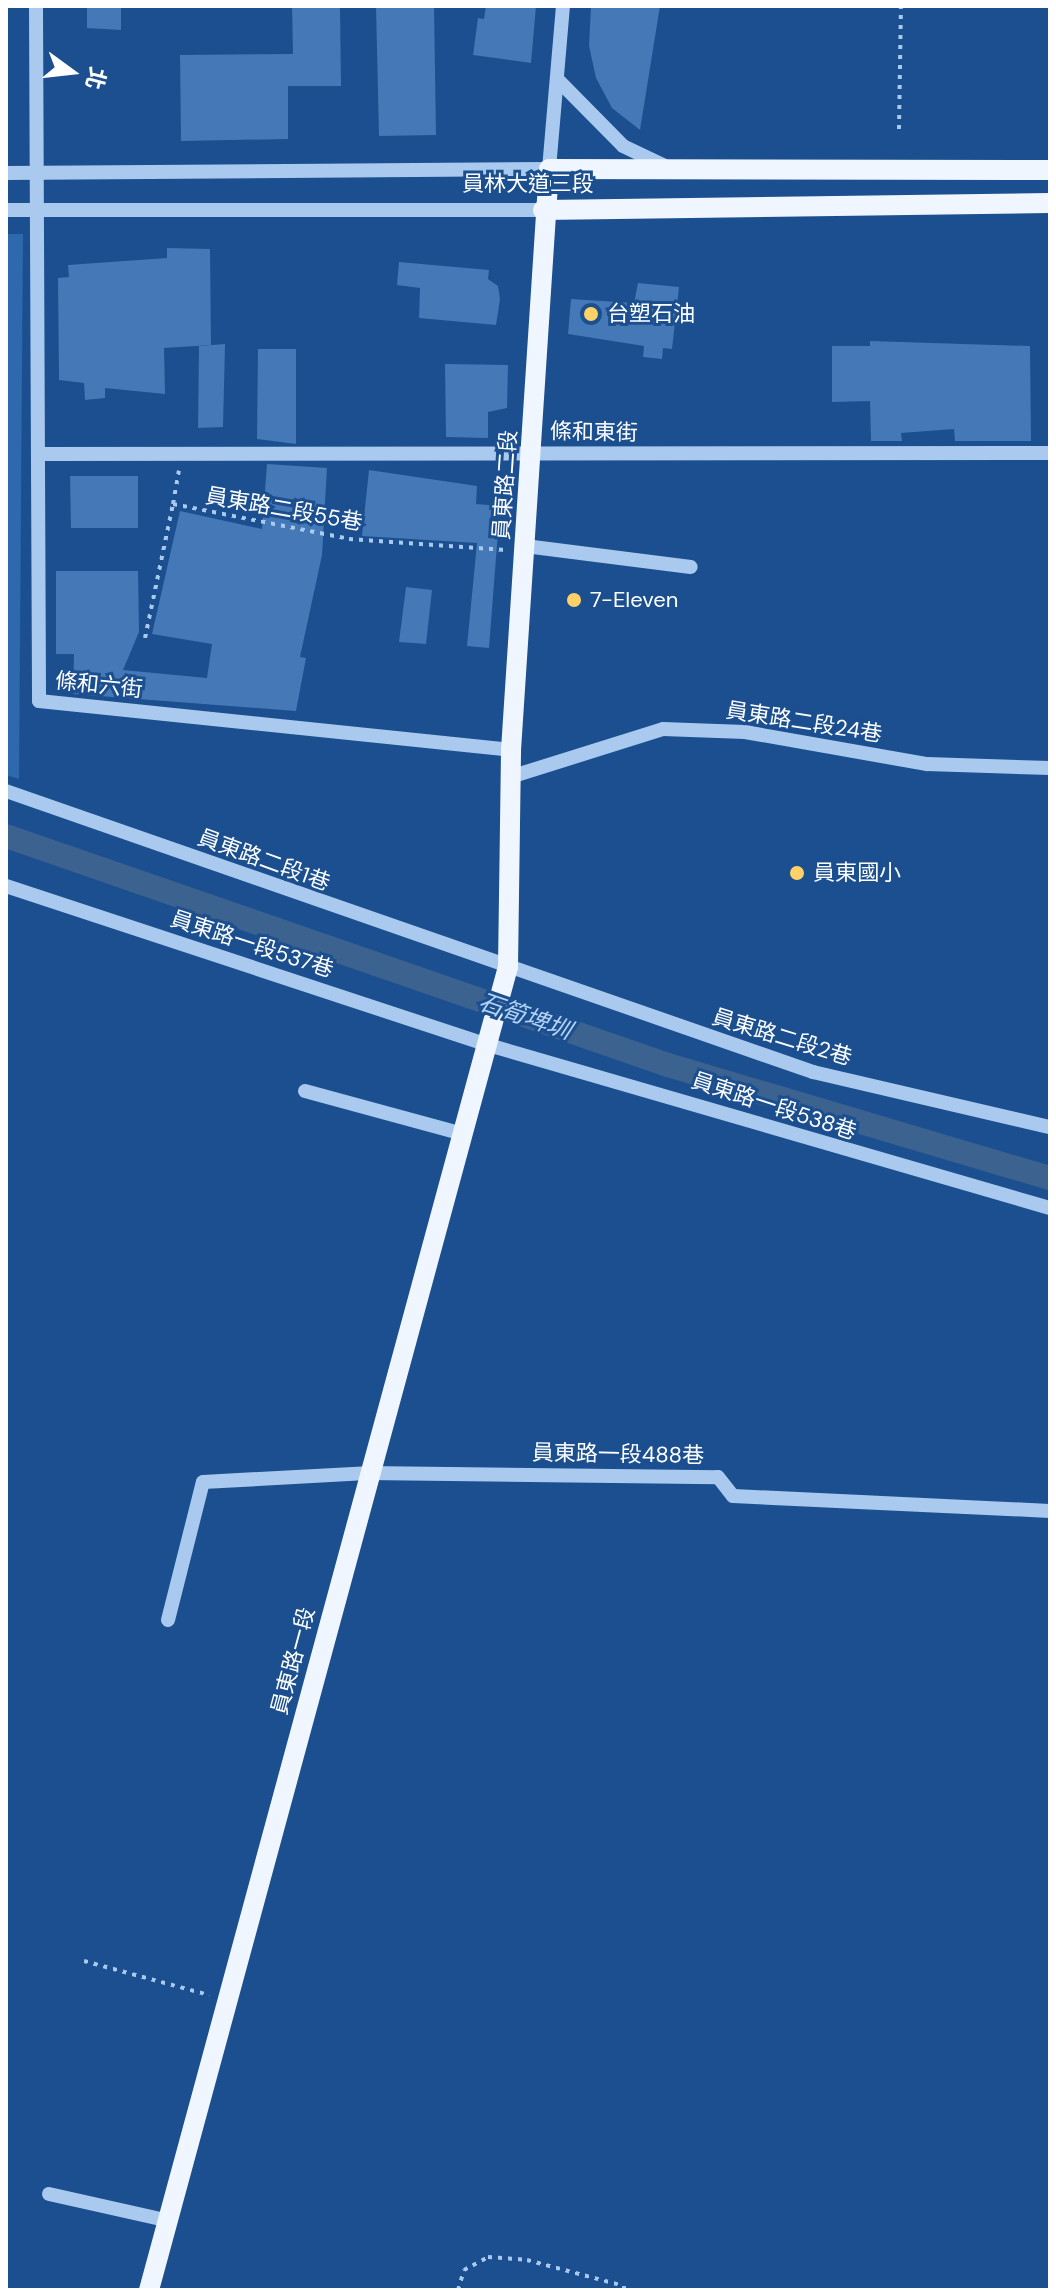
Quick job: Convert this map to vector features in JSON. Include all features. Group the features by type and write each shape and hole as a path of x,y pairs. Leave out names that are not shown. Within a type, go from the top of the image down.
{"main road":[{"name":"員林大道三段","path":"549,169 1050,170"},
{"name":"員東路二段","path":"485,1044 508,967 511,750 532,453 543,210 549,169"},
{"name":"員林大道三段","path":"543,210 1050,203"},
{"name":"員東路一段","path":"149,2290 165,2220 485,1044"}],"street":[{"name":"條和六街","path":"36,6 38,173 34,211 41,454 39,701 511,750"},
{"name":"員東路二段","path":"549,169 563,6"},
{"path":"557,79 623,146 671,169"},
{"name":"員林大道三段","path":"6,173 549,169"},
{"name":"員林大道三段","path":"6,210 543,210"},
{"name":"條和東街","path":"41,454 1050,453"},
{"path":"525,546 691,567"},
{"name":"員東路二段24巷","path":"510,777 663,729 745,732 927,764 1050,768"},
{"name":"員東路二段1巷","path":"6,791 508,967"},
{"name":"員東路一段537巷","path":"6,886 485,1044"},
{"name":"員東路二段2巷","path":"508,967 813,1072 1050,1127"},
{"name":"員東路一段538巷","path":"485,1044 1050,1208"},
{"path":"305,1091 460,1133"},
{"path":"168,1620 203,1482 367,1473"},
{"name":"員東路一段488巷","path":"367,1473 718,1477 733,1496 1050,1511"},
{"path":"49,2194 165,2220"}],"path":[{"path":"899,129 901,6"},
{"path":"173,504 183,454"},
{"name":"員東路二段55巷","path":"145,638 173,504 349,539 506,550 525,546"},
{"path":"84,1961 225,1999"},
{"path":"458,2290 464,2270 488,2257 527,2260 624,2286 624,2290"}],"shaded area":[{"path":"6,234 23,234 19,779 6,775"}],"building":[{"path":"87,6 121,6 121,30 87,28"},
{"path":"292,6 340,6 341,86 288,86 288,139 181,141 180,55 293,54"},
{"path":"376,6 434,6 436,135 379,136"},
{"path":"486,6 536,6 531,63 473,55 478,18 484,19"},
{"path":"591,6 660,6 640,130 612,108 596,78 589,46"},
{"path":"167,248 210,249 211,345 164,348 165,394 105,388 105,398 85,400 84,383 59,380 58,278 69,277 68,265 167,258"},
{"path":"399,262 489,270 488,279 498,286 500,299 496,325 419,318 420,288 397,285"},
{"path":"638,283 679,287 672,349 663,348 662,359 643,357 644,346 568,334 571,299 634,303"},
{"path":"870,341 1030,346 1031,441 955,441 954,429 901,433 902,441 871,441 870,401 832,402 832,346 870,346"},
{"path":"225,344 223,427 198,428 199,346"},
{"path":"258,349 296,349 296,444 257,439"},
{"path":"445,364 508,365 507,408 488,412 488,438 446,437"},
{"path":"267,464 327,468 322,555 300,657 306,658 296,711 73,694 74,654 56,654 56,571 138,571 139,632 123,670 207,678 212,644 152,634 180,511 262,529"},
{"path":"369,470 477,486 476,504 500,506 489,648 467,646 477,543 362,536"},
{"path":"70,476 138,476 138,528 71,528"},
{"path":"406,587 432,590 426,644 399,642"}],"waterway":[{"name":"石筍埤圳","path":"6,836 668,1065 1050,1178"}],"place":[{"name":"台塑石油","path":"591,314"},
{"name":"7-Eleven","path":"574,600"},
{"name":"員東國小","path":"797,873"}]}
